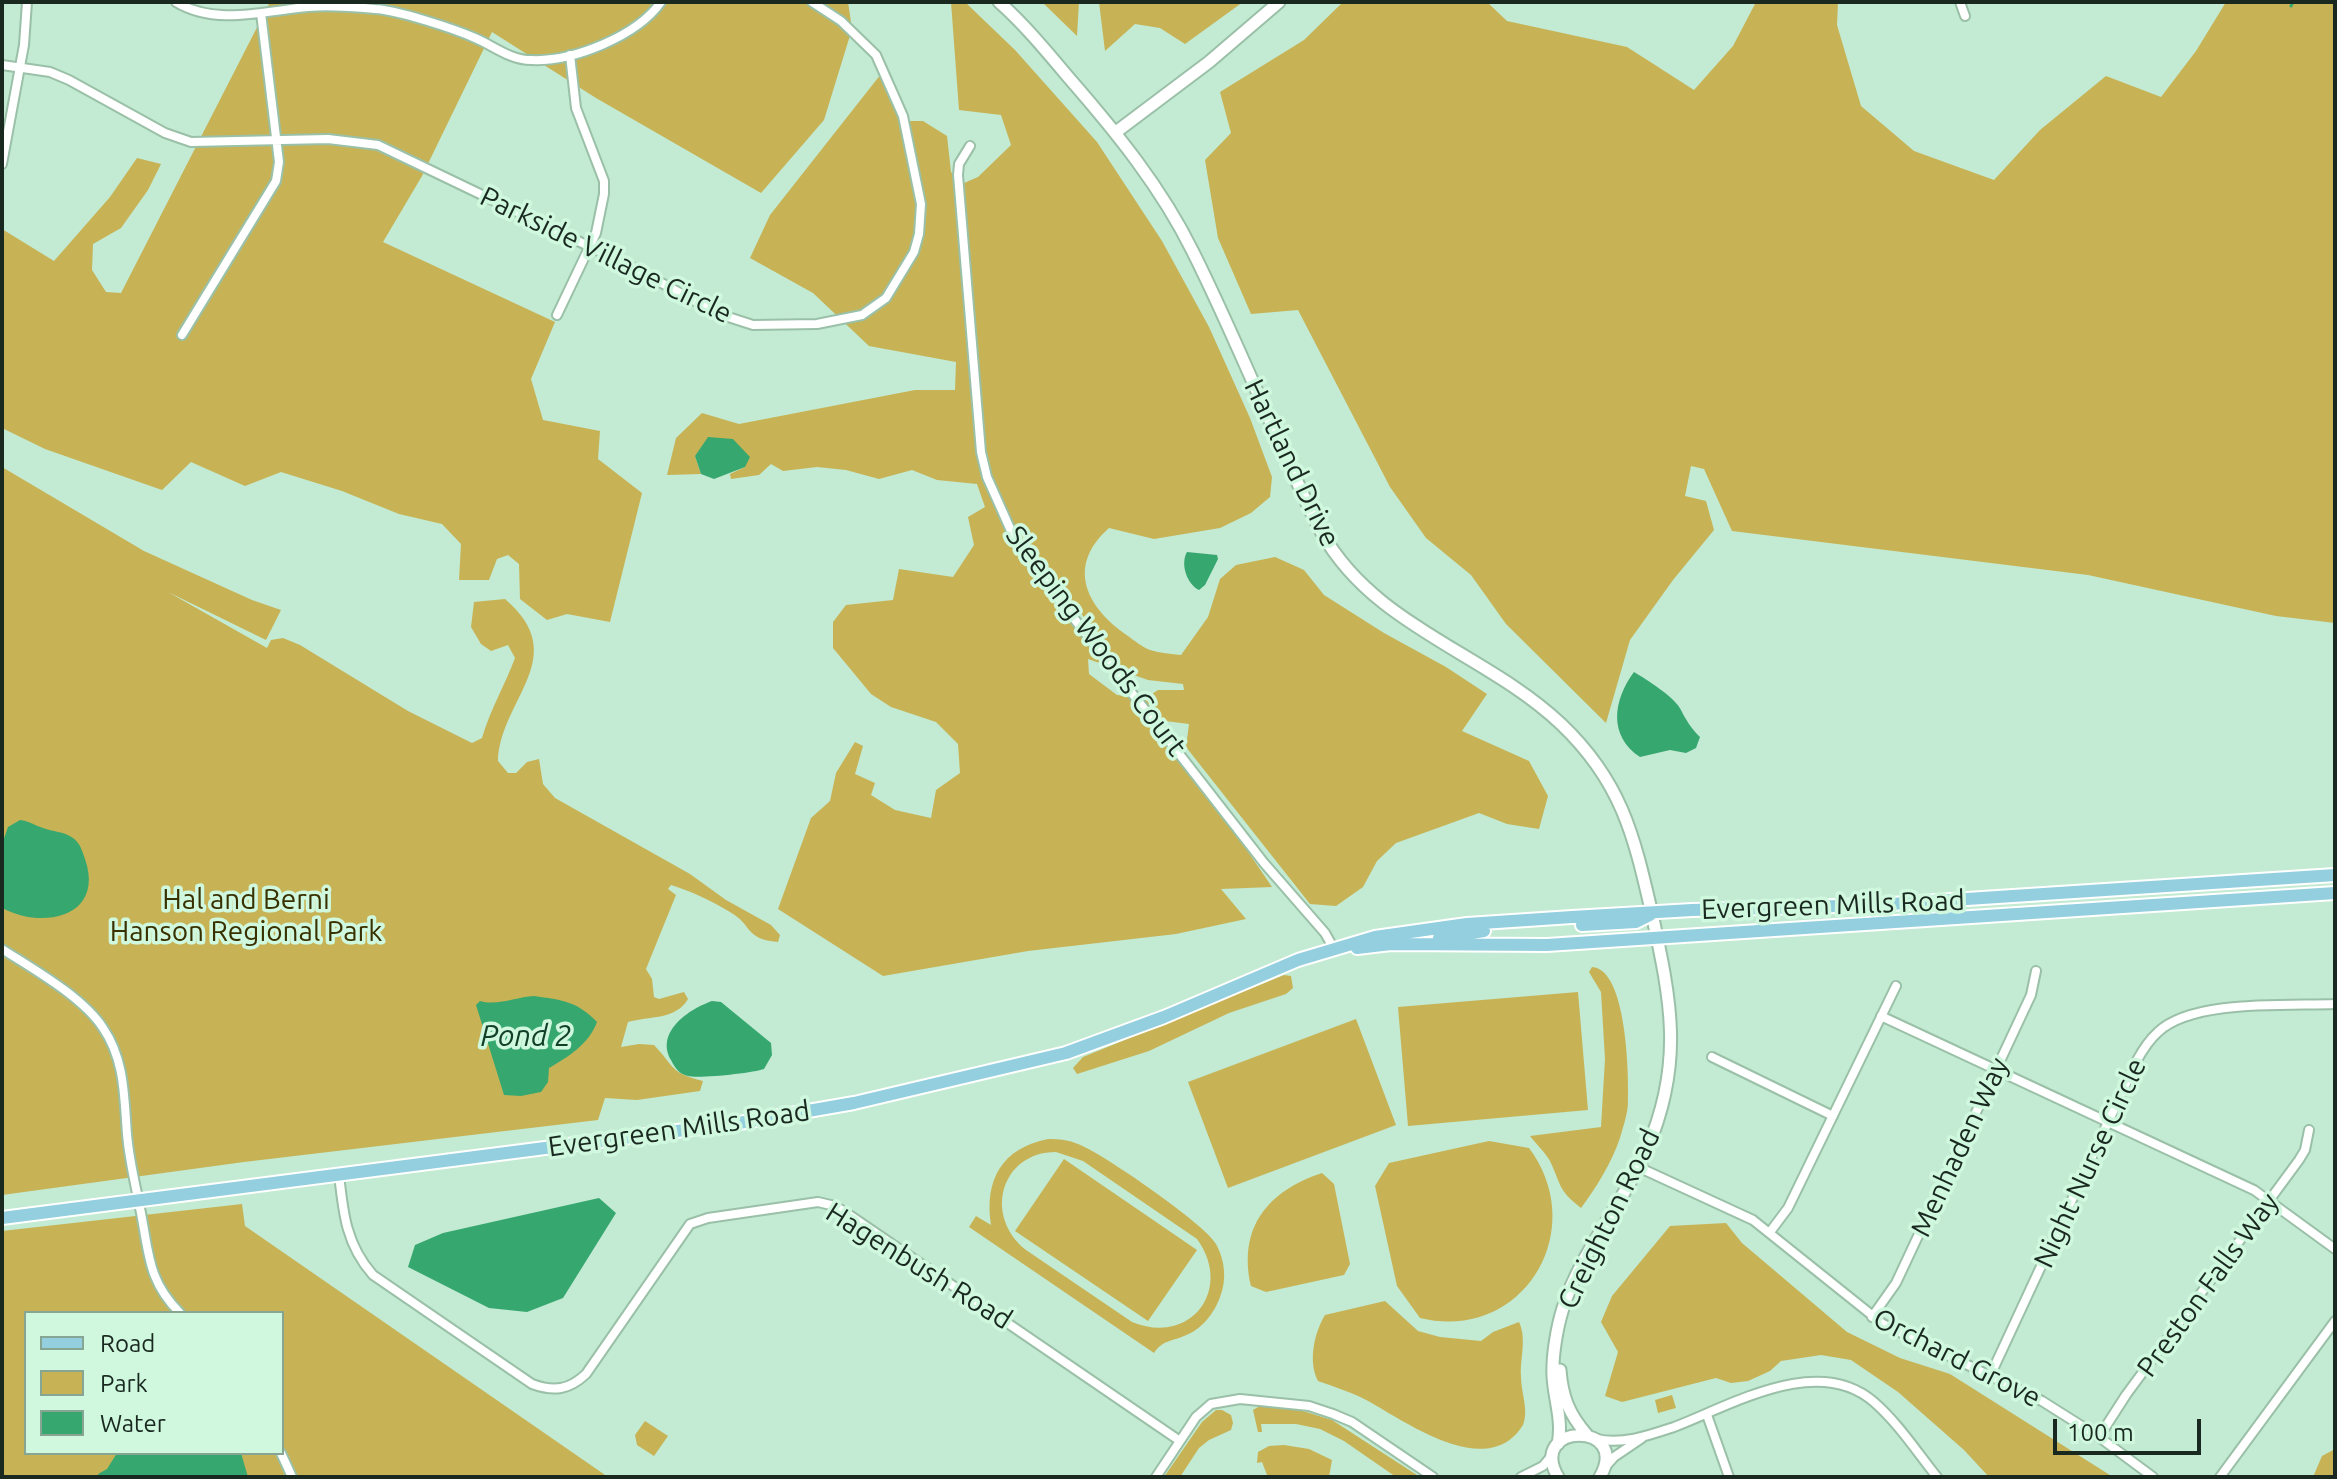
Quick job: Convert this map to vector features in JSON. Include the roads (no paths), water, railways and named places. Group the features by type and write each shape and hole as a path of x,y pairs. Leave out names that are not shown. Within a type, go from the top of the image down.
{"main road":[{"name":"Hartland Drive","path":"999,2 1037,40 1116,132 1162,198 1192,249 1309,509 1336,556 1373,596 1524,695 1559,722 1602,771 1631,829 1658,938"},
{"path":"1116,132 1209,62 1279,2"},
{"name":"Evergreen Mills Road","path":"2,1218 139,1203 739,1123 854,1103 996,1072 1066,1053 1164,1017 1246,980 1375,937 1467,924 1651,913 1898,904 2335,875"},
{"name":"Evergreen Mills Road","path":"1334,949 1424,944 1547,945 2335,893"},
{"path":"1424,944 1478,931 1636,922 1646,919 1651,913"},
{"name":"Creighton Road","path":"1558,1477 1554,1469 1561,1422 1552,1371 1558,1327 1568,1293 1638,1167 1662,1105 1672,1037 1667,979 1658,938"},
{"name":"Creighton Road","path":"1555,1359 1560,1370 1565,1403 1572,1418 1605,1452 1603,1472"},
{"path":"1556,1448 1571,1435 1591,1437"}],"street":[{"path":"2,164 20,68 27,2"},
{"path":"176,2 200,13 261,13 311,7 379,9 474,37 510,56 530,61 570,55 610,41 651,15 661,2"},
{"name":"Parkside Village Circle","path":"2,65 50,72 165,133 191,142 328,139 378,145 589,246 712,310 753,325 832,322 862,315 886,298 906,268 919,234 921,204 910,141 895,93 876,55 841,21 812,2"},
{"path":"1960,2 1965,16"},
{"path":"182,335 275,186 279,162 261,13"},
{"path":"557,315 598,227 604,194 604,181 576,108 570,55"},
{"name":"Sleeping Woods Court","path":"970,146 959,164 958,175 975,404 987,477 1007,523 1027,558 1264,863 1325,933 1334,949"},
{"path":"2,949 81,1004 109,1036 122,1079 127,1142 149,1264 164,1296 178,1311"},
{"name":"Menhaden Way","path":"1872,1317 1896,1283 2031,995 2036,971"},
{"path":"1770,1232 1788,1208 1896,986"},
{"name":"Night Nurse Circle","path":"1990,1376 2108,1122 2146,1046 2157,1033 2181,1017 2208,1010 2335,1004"},
{"path":"1881,1016 2270,1200 2335,1249"},
{"path":"1712,1057 1833,1116"},
{"name":"Preston Falls Way","path":"2099,1437 2126,1395 2299,1160 2305,1150 2309,1130"},
{"name":"Orchard Grove","path":"1638,1167 1736,1211 1770,1232 1872,1317 1915,1341 2042,1401 2099,1437 2153,1477"},
{"name":"Hagenbush Road","path":"339,1174 343,1215 350,1242 373,1275 532,1384 546,1389 567,1388 586,1374 690,1224 708,1218 818,1202 835,1206 1180,1441"},
{"path":"2220,1477 2335,1321"},
{"path":"1591,1437 1610,1442 1643,1438 1790,1384 1822,1381 1848,1385 1862,1392 1886,1413 1937,1477"},
{"path":"1156,1477 1204,1410 1226,1399 1309,1406 1352,1422 1433,1477"},
{"path":"1707,1415 1729,1477"},
{"path":"1603,1472 1614,1457 1643,1438"},
{"path":"1521,1477 1543,1466 1556,1448"},
{"path":"282,1455 292,1477"}],"water":[{"path":"708,437 733,439 750,457 745,467 714,479 701,474 695,456"},
{"path":"1187,552 1217,555 1218,559 1205,585 1199,590 1186,573 1184,562"},
{"path":"1634,672 1678,705 1700,737 1696,748 1686,753 1670,750 1640,757 1630,748 1623,739 1617,717 1622,694"},
{"path":"20,820 66,834 80,847 89,879 86,894 78,906 66,914 35,918 2,908 2,844 8,827"},
{"name":"Pond 2","path":"534,996 568,1003 597,1022 583,1043 549,1068 548,1082 541,1092 504,1095 476,1005 480,1001 500,1002"},
{"path":"712,1001 721,1002 771,1043 772,1055 764,1069 694,1077 682,1074 676,1068 667,1050 671,1031 685,1016"},
{"path":"599,1198 616,1213 563,1298 527,1312 489,1308 408,1267 415,1245 443,1233"},
{"path":"116,1455 242,1455 248,1477 100,1477 98,1474 107,1469"}],"waterway":[{"path":"2291,6 2293,2"}],"park label":[{"name":"Hal and Berni Hanson Regional Park","path":"246,916"}]}
